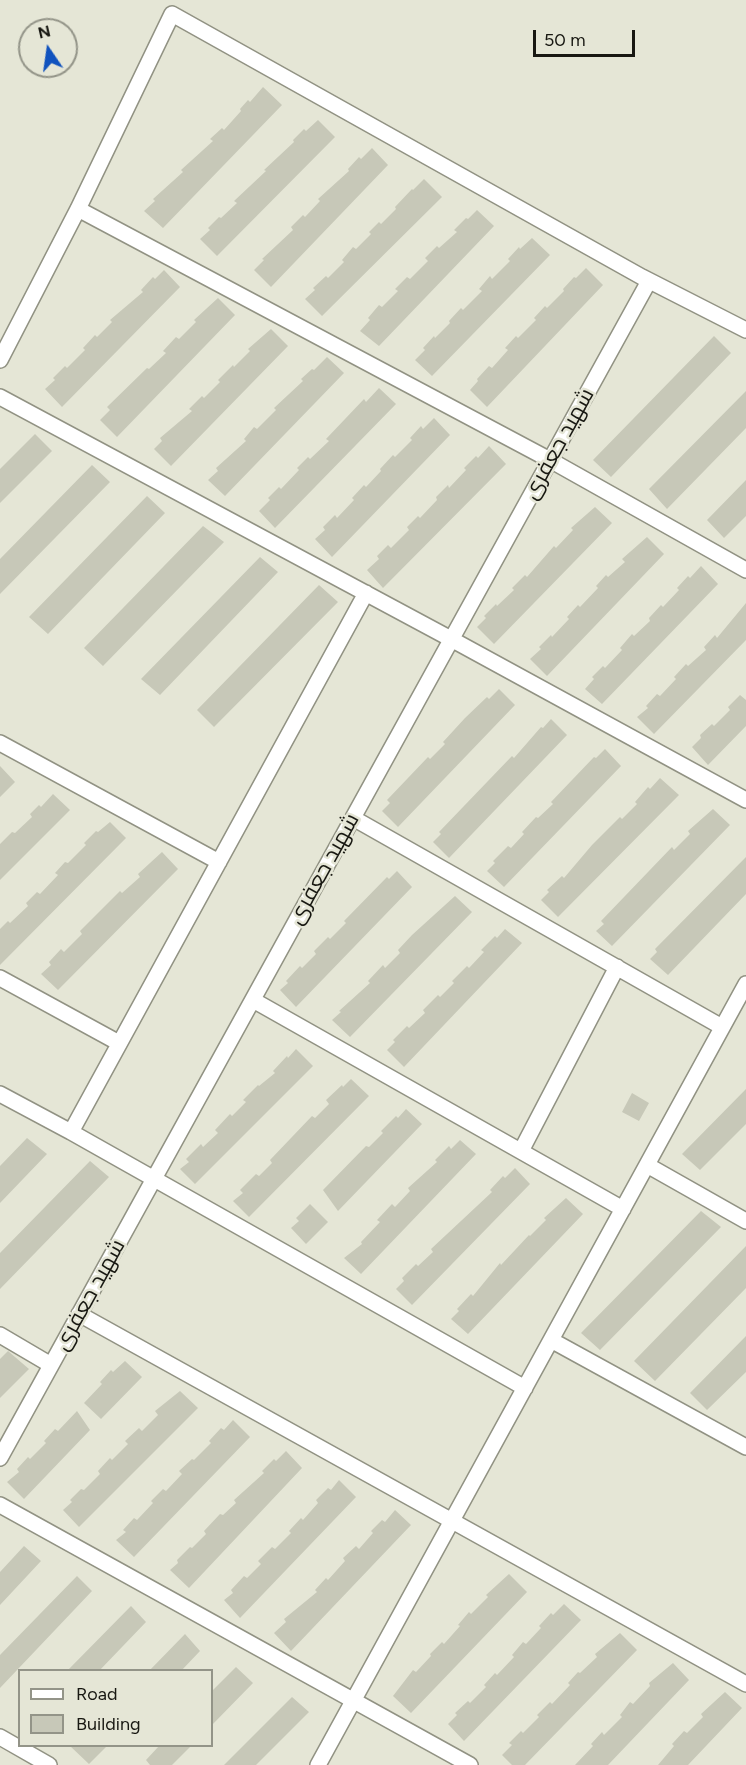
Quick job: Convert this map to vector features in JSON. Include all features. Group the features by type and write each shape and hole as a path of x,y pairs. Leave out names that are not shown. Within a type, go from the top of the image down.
{"street":[{"path":"0,360 78,209 172,14 649,281 746,330"},
{"path":"78,209 550,460 746,570"},
{"name":"شهید جعفری","path":"0,1458 649,281"},
{"path":"0,397 452,639 746,800"},
{"path":"71,1132 366,593"},
{"path":"0,743 219,862"},
{"path":"353,818 722,1027"},
{"path":"521,1151 617,967"},
{"path":"0,978 119,1043"},
{"path":"318,1765 746,985"},
{"path":"253,1000 623,1209"},
{"path":"0,1094 154,1178 525,1388"},
{"path":"647,1165 746,1221"},
{"path":"79,1314 746,1684"},
{"path":"0,1335 51,1365"},
{"path":"551,1340 746,1447"},
{"path":"0,1505 470,1765"},
{"path":"0,1737 49,1765"}],"building":[{"path":"263,87 282,105 163,228 144,211 155,201 153,199 183,172 181,170 213,141 210,139 222,128 224,130 248,100 250,102"},
{"path":"318,120 335,137 217,256 200,239 210,230 208,228 237,203 234,201 266,171 264,170 294,142 293,140 304,129 306,131"},
{"path":"372,148 388,165 271,287 254,270 264,260 262,259 293,230 291,227 303,215 305,217 320,201 318,199 349,171 348,169 359,157 361,159"},
{"path":"424,179 442,197 322,316 305,299 315,290 313,288 326,276 328,278 344,262 342,260 353,247 356,249 371,234 369,232 379,222 381,224"},
{"path":"477,210 494,226 379,346 360,331 379,305 382,307 398,291 395,289 407,277 410,279 428,261 425,258 457,232 454,230"},
{"path":"532,238 550,255 432,376 415,360 425,350 423,348 450,323 449,321 461,308 463,310 482,291 479,289 490,276 492,279 510,261 508,259 519,247 520,249"},
{"path":"586,268 603,285 487,407 470,390 478,381 477,379 489,366 492,368 508,350 505,348 516,336 518,338 536,320 534,318 545,306 547,308 574,277 576,278"},
{"path":"164,270 180,287 62,407 45,389 55,380 53,378 85,350 83,348 95,335 97,337 112,322 110,320 143,292 141,290 153,277 155,279"},
{"path":"218,298 235,315 117,437 100,420 110,410 107,407 166,353 163,351 176,337 179,339 196,322 194,320"},
{"path":"271,329 288,346 171,466 154,449 162,441 160,438 192,411 189,409 202,396 204,398 220,382 218,380 250,351 248,349"},
{"path":"714,336 731,353 611,477 593,460"},
{"path":"327,357 344,373 225,496 208,480 218,471 216,468 246,441 244,439 254,427 257,429 276,410 274,408 303,381 301,379"},
{"path":"379,388 396,404 275,528 259,511 270,500 268,498 279,487 281,489 299,470 297,468 329,441 326,439 364,399 366,402"},
{"path":"746,391 746,428 667,509 649,489"},
{"path":"434,418 450,435 332,557 315,539 325,530 323,527 335,515 337,518 364,485 366,487 393,455 395,457 412,440 410,438 421,426 423,429"},
{"path":"35,434 52,451 0,503 0,469"},
{"path":"489,446 506,464 383,588 367,570 379,559 377,556 388,545 391,548 409,530 407,527 418,516 420,518 437,500 436,497 448,485 449,488 466,470 464,468"},
{"path":"92,465 110,482 0,594 0,559"},
{"path":"746,480 746,516 724,538 707,520"},
{"path":"147,496 165,513 48,634 29,617"},
{"path":"595,507 612,523 494,644 477,627 486,618 484,616 514,590 512,588 525,575 527,577 554,546 556,548 573,530 571,528"},
{"path":"203,526 224,542 103,666 84,648"},
{"path":"647,537 664,554 547,676 530,659 541,649 539,647 569,619 567,617 578,605 580,607 598,588 596,586 606,575 608,577 625,562 622,559"},
{"path":"260,557 278,572 160,695 141,679"},
{"path":"701,566 718,584 602,704 585,689 594,679 592,677 603,666 605,668 622,650 620,648 632,634 634,636 650,621 649,618 661,605 663,607 688,576 690,578"},
{"path":"319,585 338,602 214,727 197,710"},
{"path":"746,603 746,640 654,734 637,717 648,708 646,706 657,694 660,696 676,679 674,677 686,664 688,666 706,650 704,647 715,635 717,638"},
{"path":"499,689 515,705 398,827 382,811 390,803 387,800 428,757 430,759 445,744 443,742 465,718"},
{"path":"740,695 746,700 746,726 708,765 692,747 701,738 700,735 712,724 714,726 730,710 728,707"},
{"path":"551,719 567,735 449,858 433,842 441,834 439,832"},
{"path":"605,749 621,766 504,887 487,871 495,863 493,861 508,846 511,848 536,817 538,818 553,804 551,802 594,757 596,758"},
{"path":"0,766 15,782 0,797"},
{"path":"660,778 679,795 558,917 541,900 549,892 547,890 562,876 564,878 592,845 620,817 622,819 637,804 635,802 648,787 650,789"},
{"path":"53,794 70,810 0,880 0,844 32,817 30,814 39,805 41,807"},
{"path":"713,809 730,825 612,946 596,931 604,924 601,921 672,847 674,850 690,834 688,831"},
{"path":"110,822 126,838 0,965 0,929 28,906 26,903 37,892 40,894 58,875 55,873 86,845 84,843 96,831 98,832"},
{"path":"162,852 178,869 58,990 41,974 51,965 49,962 61,949 64,952 82,934 80,931 120,891 122,893 140,877 138,874"},
{"path":"746,857 746,894 668,975 650,959 657,952 655,949"},
{"path":"397,871 412,887 296,1007 280,990 288,983 286,981 316,954 314,951 346,923 344,921 387,877 389,879"},
{"path":"455,896 472,912 350,1037 332,1020 370,983 368,981 383,965 385,968 400,953 398,950 412,935"},
{"path":"505,929 522,943 404,1067 387,1050 395,1042 393,1040 425,1013 423,1010 438,995 440,997 454,983 452,981 484,952 481,950"},
{"path":"296,1049 313,1066 195,1184 180,1169 189,1162 186,1159 201,1144 203,1147 218,1133 215,1130 230,1114 232,1116 246,1102 243,1100 258,1085 275,1073 273,1071"},
{"path":"351,1079 369,1096 249,1217 233,1201 243,1193 240,1190 256,1174 259,1176 272,1163 270,1160 312,1116 315,1118 329,1104 326,1100"},
{"path":"746,1089 746,1124 700,1170 682,1154"},
{"path":"632,1093 649,1103 639,1121 622,1112"},
{"path":"406,1109 422,1124 338,1211 323,1190 366,1146 369,1147 383,1133 381,1131 396,1116 398,1118"},
{"path":"27,1138 47,1154 0,1203 0,1166"},
{"path":"460,1140 476,1154 361,1274 344,1258 362,1244 361,1242 380,1222 377,1220 392,1204 395,1207 410,1191 408,1188 437,1162 435,1160 449,1146 451,1149"},
{"path":"90,1161 109,1177 0,1289 0,1253"},
{"path":"515,1168 530,1184 412,1305 396,1289 404,1281 402,1278 433,1252 431,1249 492,1192 490,1190 503,1176 505,1178"},
{"path":"566,1198 583,1214 468,1334 451,1319 459,1311 457,1309 471,1294 473,1296 500,1263 501,1265 546,1220 544,1218"},
{"path":"310,1204 328,1222 306,1244 291,1228 299,1221 296,1218"},
{"path":"701,1211 721,1227 600,1350 581,1333"},
{"path":"746,1246 746,1288 655,1381 634,1361"},
{"path":"746,1336 746,1372 707,1410 690,1393"},
{"path":"8,1351 29,1369 0,1398 0,1359"},
{"path":"125,1361 142,1377 101,1419 84,1403 102,1384 100,1382 111,1370 113,1372"},
{"path":"180,1391 198,1408 79,1527 63,1510 72,1502 70,1500 81,1489 84,1490 100,1474 98,1471 110,1458 112,1460 128,1444 125,1441 139,1428 142,1431 158,1415 155,1411"},
{"path":"77,1411 90,1430 24,1499 7,1482 19,1472 17,1469 28,1457 30,1459 46,1443 44,1441 55,1429 58,1431"},
{"path":"233,1420 250,1437 134,1557 116,1540 126,1532 123,1530 134,1518 137,1520 163,1489 166,1491 182,1474 179,1471 211,1443 209,1441 221,1428 224,1430"},
{"path":"286,1451 302,1468 189,1588 170,1570 178,1563 177,1560 206,1534 204,1531 220,1514 223,1515 236,1503 234,1500 264,1473 262,1471 274,1459 276,1461"},
{"path":"339,1480 356,1497 240,1618 224,1600 233,1593 231,1590 244,1576 247,1578 261,1564 258,1561 272,1547 275,1549 291,1533 289,1531 301,1518 303,1520 318,1503 316,1500 328,1488 331,1490"},
{"path":"395,1510 411,1525 291,1651 274,1633 286,1622 284,1619 317,1592 315,1590 326,1578 328,1580 345,1561 343,1558 356,1546 359,1549 373,1533 371,1531 382,1520 385,1522"},
{"path":"24,1546 41,1561 0,1605 0,1572"},
{"path":"509,1574 527,1592 411,1713 393,1696 413,1670 416,1672 442,1642 444,1644 469,1612 471,1614 488,1597 486,1595"},
{"path":"77,1576 92,1591 0,1688 0,1655"},
{"path":"564,1604 581,1620 464,1741 448,1724 457,1715 455,1713 468,1701 470,1703 486,1687 484,1685 514,1657 512,1655 523,1642 526,1644 551,1613 553,1615"},
{"path":"131,1606 146,1622 101,1669 69,1669"},
{"path":"620,1633 637,1650 525,1765 512,1765 502,1755 512,1745 509,1743 521,1731 523,1733 539,1717 537,1715 550,1702 552,1704 570,1685 568,1683 578,1672 580,1673 597,1657 595,1654"},
{"path":"185,1634 200,1651 183,1669 151,1669"},
{"path":"673,1663 689,1680 608,1765 575,1765 593,1746 591,1744 602,1732 604,1735 622,1717 620,1715 630,1702 633,1704 650,1686 649,1683"},
{"path":"236,1667 253,1683 213,1724 213,1690"},
{"path":"725,1692 742,1708 688,1765 658,1765 674,1746 672,1744 684,1731 687,1733 703,1717 701,1714"},
{"path":"292,1697 309,1712 256,1765 224,1765"},
{"path":"71,1747 106,1747 89,1764"},
{"path":"158,1747 190,1747 172,1765 150,1765 146,1760"}]}
